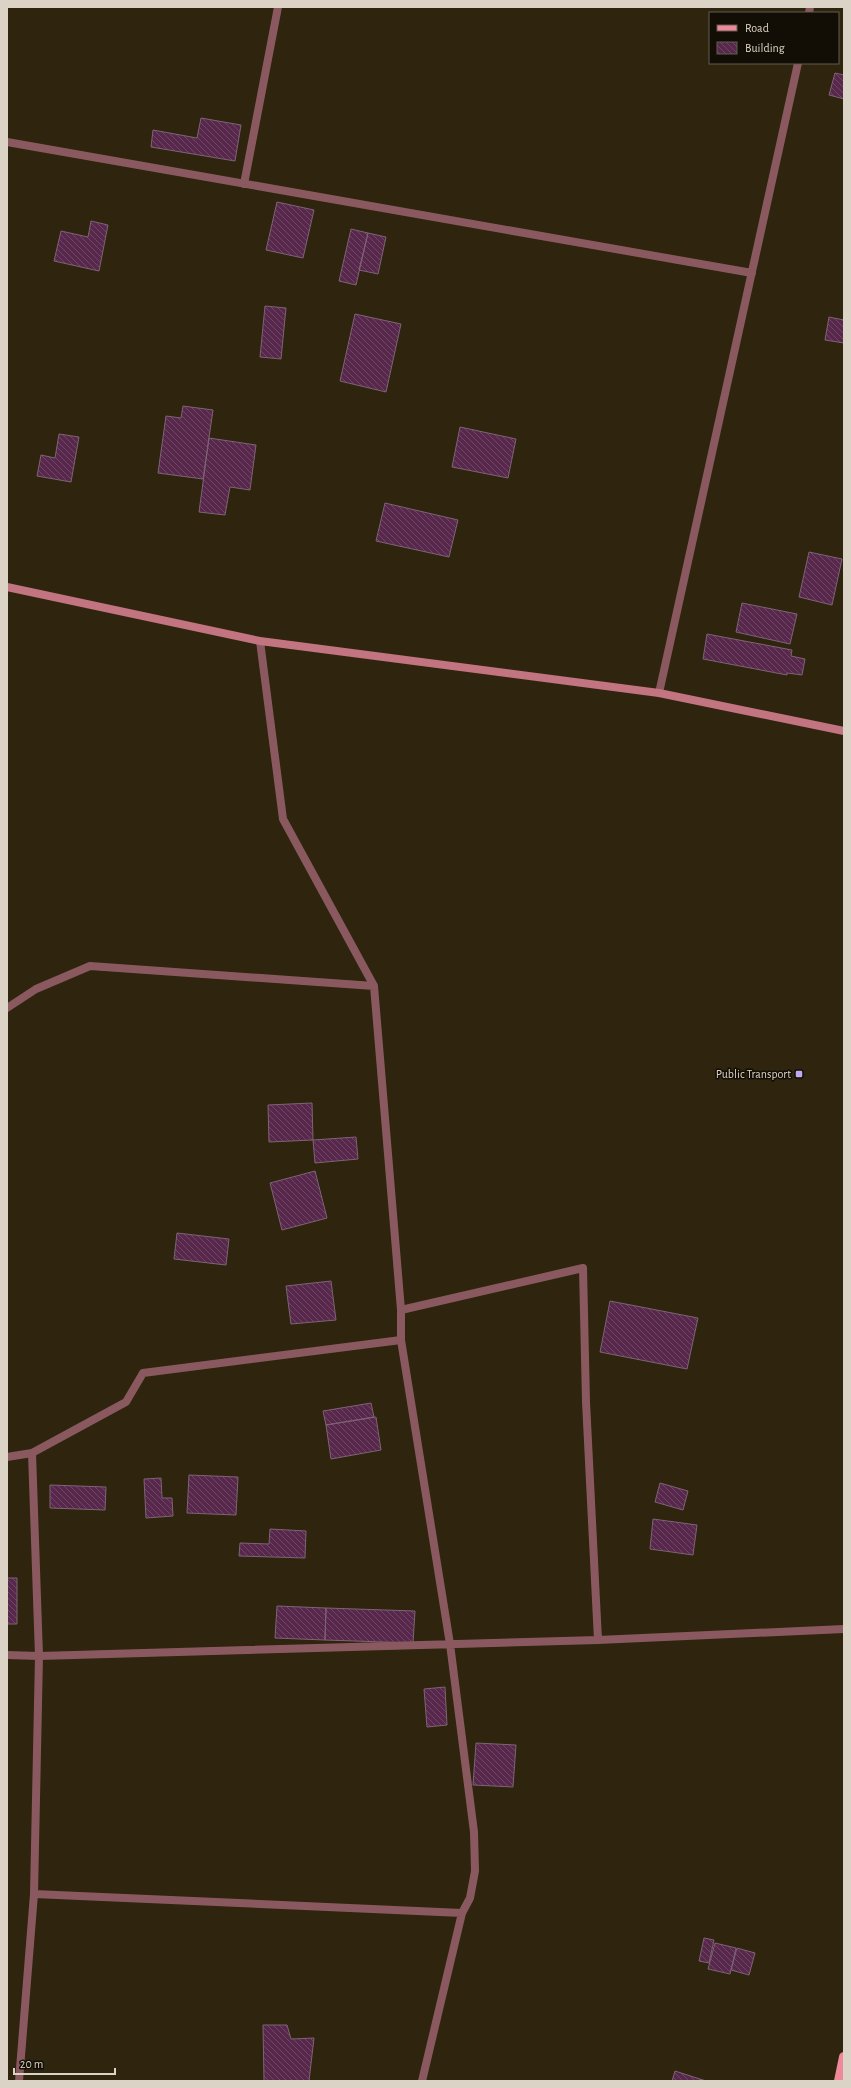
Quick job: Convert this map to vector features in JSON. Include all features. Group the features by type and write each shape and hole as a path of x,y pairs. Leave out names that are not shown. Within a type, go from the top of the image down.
{"main road":[{"path":"839,2081 844,2057"}],"street":[{"path":"244,184 278,7"},
{"path":"659,693 798,64"},
{"path":"7,142 752,273"},
{"path":"7,587 260,641 659,693 844,731"},
{"path":"260,641 283,819 374,986 401,1310 402,1340 450,1644 474,1832 475,1871 470,1898 462,1913 422,2081"},
{"path":"7,1008 36,989 90,966 374,986"},
{"path":"401,1310 583,1268 586,1402 598,1640"},
{"path":"7,1457 32,1453 126,1402 142,1373 402,1340"},
{"path":"19,2081 34,1894 39,1656 32,1453"},
{"path":"7,1655 39,1656 598,1640 844,1629"},
{"path":"34,1894 462,1913"}],"building":[{"path":"835,73 844,75 844,99 829,95"},
{"path":"201,118 241,125 235,161 151,147 153,130 197,138"},
{"path":"277,202 314,210 303,258 266,250"},
{"path":"91,221 108,225 99,271 54,261 61,231 88,237"},
{"path":"351,229 368,233 356,285 339,281"},
{"path":"368,233 386,237 378,274 359,270"},
{"path":"265,306 286,308 281,359 260,357"},
{"path":"355,314 401,324 386,392 340,381"},
{"path":"829,317 844,320 844,343 825,340"},
{"path":"183,406 213,410 203,479 158,473 166,416 181,418"},
{"path":"460,427 516,439 508,478 452,467"},
{"path":"59,434 79,437 71,482 37,476 41,455 55,458"},
{"path":"209,438 256,445 250,490 230,487 225,515 199,512"},
{"path":"385,503 458,520 449,557 376,541"},
{"path":"809,552 842,559 832,605 799,597"},
{"path":"742,603 797,614 790,644 736,632"},
{"path":"707,634 792,650 791,656 805,659 802,675 787,673 787,675 703,659"},
{"path":"312,1103 313,1140 269,1142 268,1105"},
{"path":"356,1137 358,1159 315,1163 313,1140"},
{"path":"315,1171 327,1218 282,1230 270,1183"},
{"path":"177,1233 229,1239 226,1265 174,1259"},
{"path":"331,1281 336,1320 291,1324 286,1286"},
{"path":"610,1301 698,1318 687,1369 600,1352"},
{"path":"371,1403 374,1417 326,1425 323,1411"},
{"path":"376,1417 381,1450 331,1459 326,1425"},
{"path":"189,1475 238,1477 236,1515 187,1513"},
{"path":"161,1478 162,1498 172,1498 173,1516 146,1518 144,1479"},
{"path":"660,1483 688,1491 683,1510 655,1502"},
{"path":"50,1485 106,1487 105,1510 50,1508"},
{"path":"653,1519 697,1525 693,1555 650,1549"},
{"path":"270,1529 306,1531 305,1558 239,1556 240,1543 269,1544"},
{"path":"7,1578 17,1578 17,1624 7,1624"},
{"path":"277,1606 326,1608 325,1640 275,1638"},
{"path":"326,1608 415,1611 413,1643 325,1640"},
{"path":"445,1687 447,1725 427,1727 424,1689"},
{"path":"476,1743 516,1745 513,1787 473,1785"},
{"path":"704,1938 714,1940 709,1963 699,1961"},
{"path":"715,1943 736,1948 730,1974 708,1969"},
{"path":"737,1948 755,1953 749,1975 731,1970"},
{"path":"263,2025 287,2025 291,2039 314,2038 309,2081 264,2081"},
{"path":"675,2071 706,2081 672,2081"}],"place":[{"name":"Public Transport","path":"799,1074"}]}
